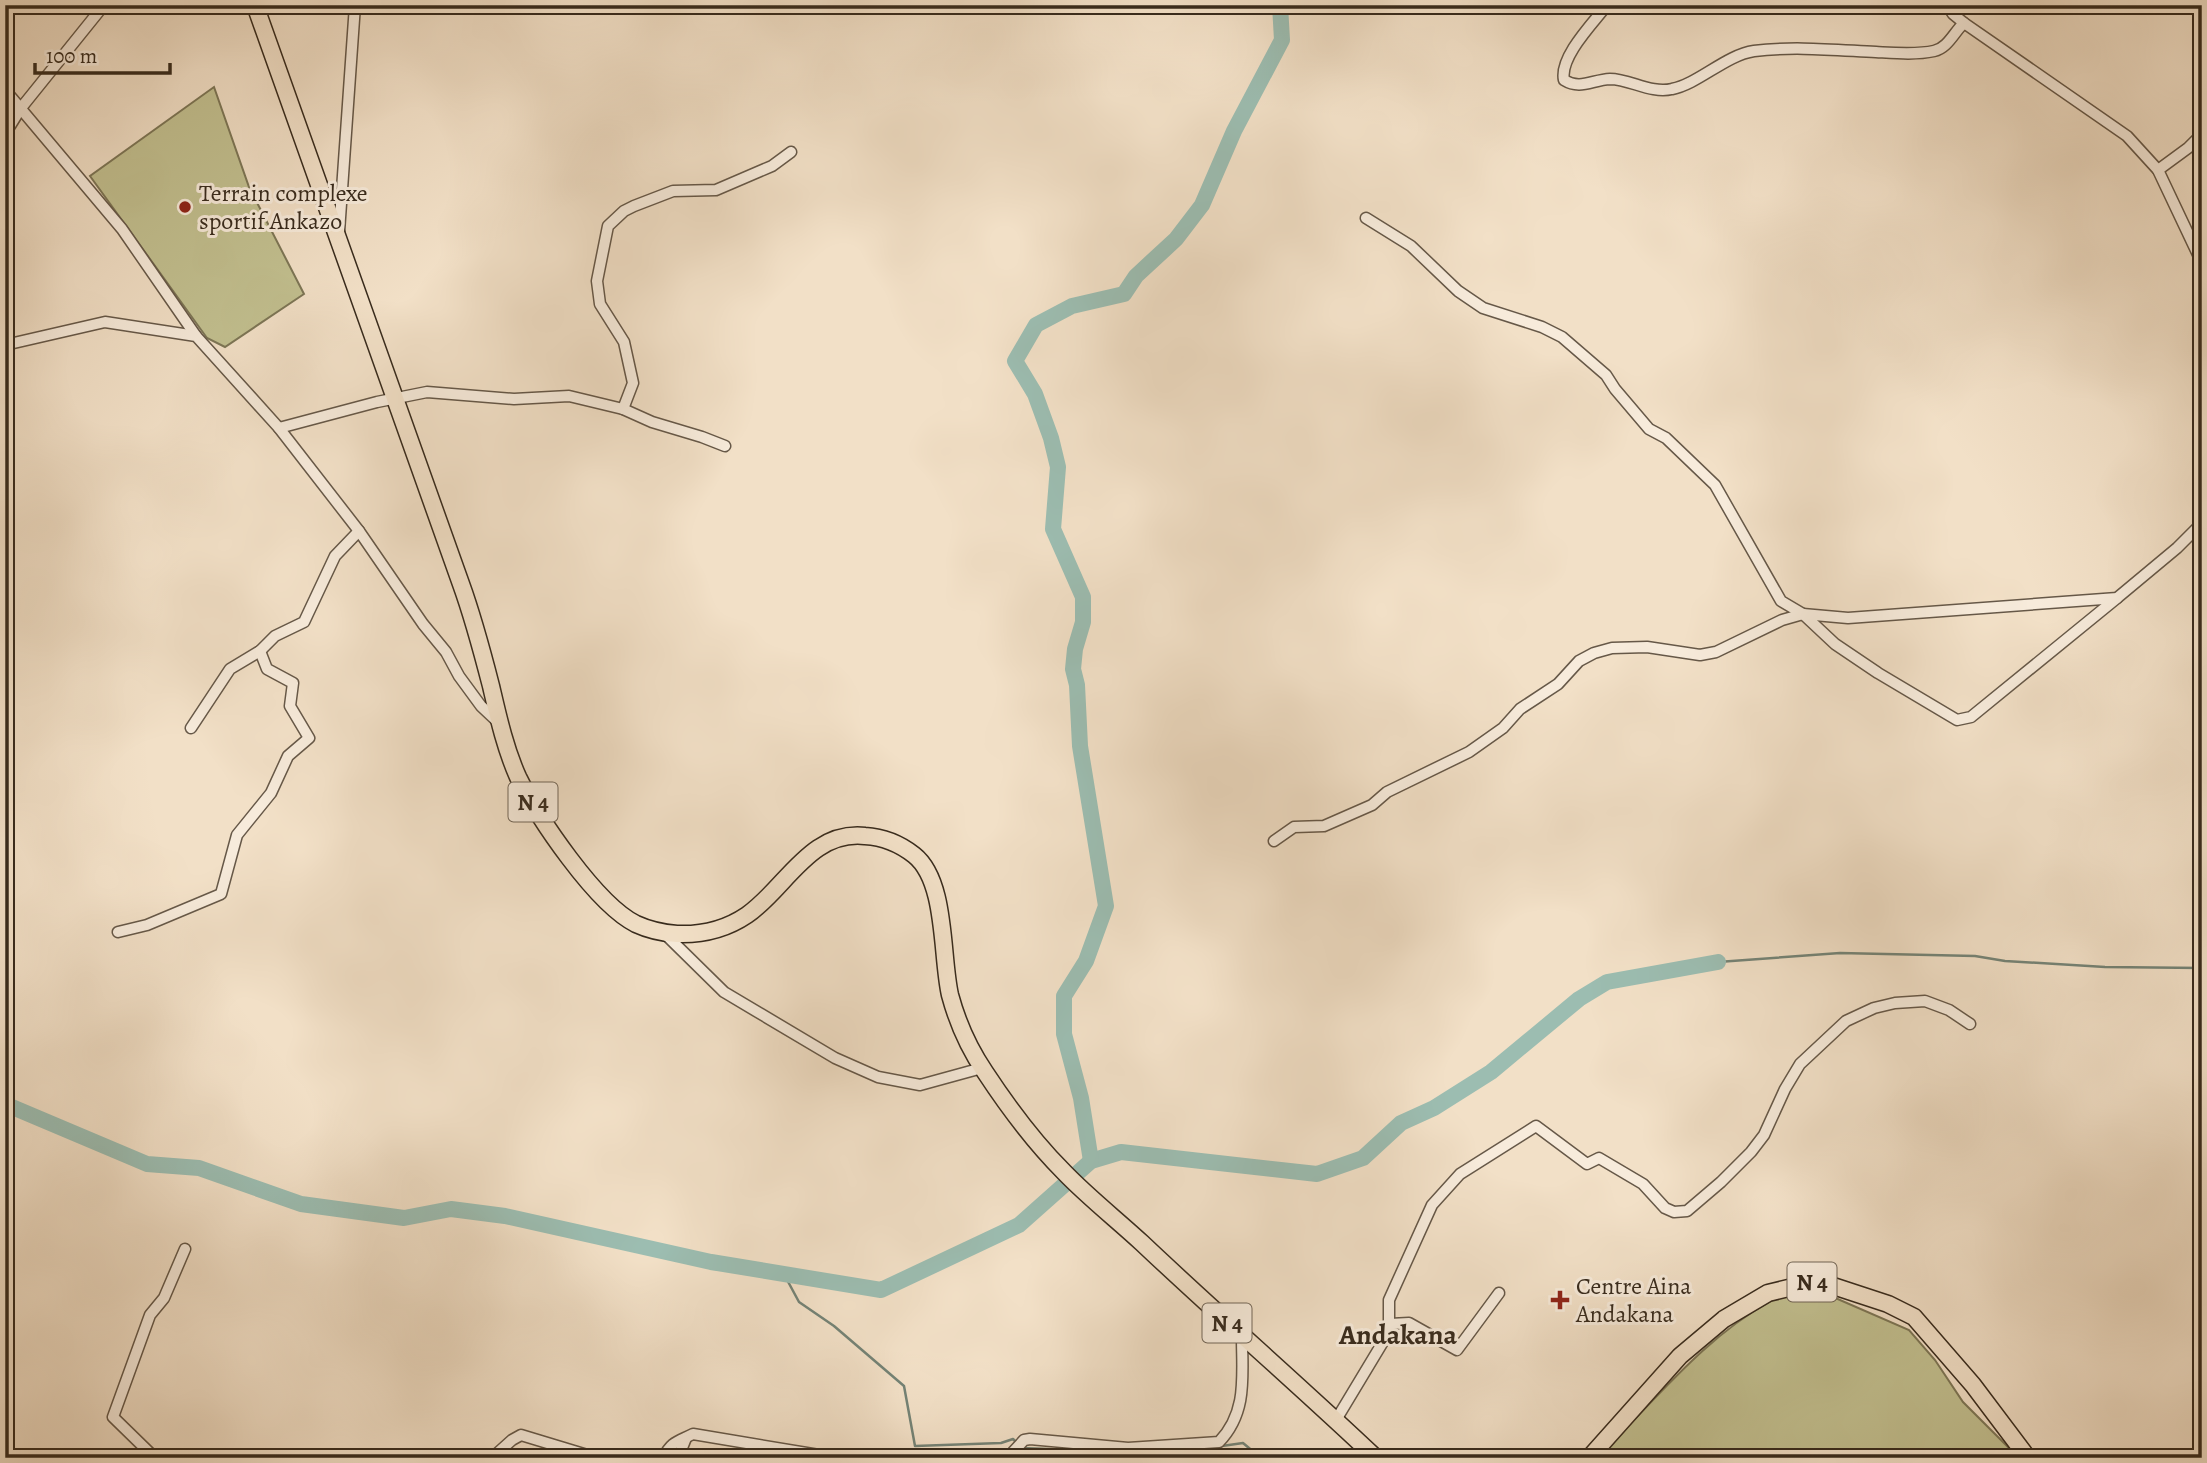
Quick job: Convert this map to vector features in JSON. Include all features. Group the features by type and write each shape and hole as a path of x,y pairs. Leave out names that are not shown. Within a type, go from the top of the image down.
{"main road":[{"name":"N 4","path":"255,5 468,604 500,724 518,776 561,848 625,917 647,929 663,933 698,934 715,931 742,919 764,901 804,858 826,843 857,835 887,840 915,856 933,880 951,999 982,1068 1020,1121 1067,1175 1376,1458"},
{"name":"N 4","path":"1589,1458 1680,1356 1724,1319 1768,1293 1818,1281 1888,1304 1914,1317 1973,1385 2028,1458"}],"street":[{"path":"5,134 21,108 104,5"},
{"path":"338,241 355,5"},
{"path":"1607,5 1579,38 1563,69 1564,80 1570,84 1586,85 1610,79 1647,88 1671,90 1750,52 1788,48 1933,51 1944,48 1964,23"},
{"path":"1947,5 1964,23 2127,136 2158,170 2202,263"},
{"path":"5,90 122,229 196,336 279,428 359,531 423,624 446,652 459,676 481,706 500,724"},
{"path":"2158,170 2202,134"},
{"path":"623,409 633,383 624,342 600,304 597,281 608,226 624,211 634,206 673,191 716,190 772,166 791,152"},
{"path":"1366,218 1411,246 1458,291 1483,308 1542,327 1562,337 1606,375 1649,429 1666,438 1716,485 1781,601 1803,614 1835,644 1957,720 1971,717 2177,548 2202,523"},
{"path":"5,345 105,322 196,336"},
{"path":"279,428 427,392 514,398 569,396 623,409 652,422 702,436 725,446"},
{"path":"191,728 230,669 260,651 275,636 304,622 335,556 359,531"},
{"path":"1274,841 1294,827 1324,826 1372,804 1387,792 1469,752 1503,728 1520,709 1558,684 1579,661 1594,653 1612,648 1647,647 1700,655 1716,652 1782,620 1803,614 1848,618 2117,598"},
{"path":"118,932 147,926 221,894 237,835 271,793 288,756 309,738 290,706 293,683 267,669 260,651"},
{"path":"663,933 724,992 835,1058 878,1077 920,1085 982,1068"},
{"path":"1336,1420 1389,1332 1389,1300 1432,1205 1460,1174 1536,1126 1587,1164 1599,1158 1643,1184 1665,1208 1674,1212 1687,1211 1751,1152 1764,1135 1800,1064 1846,1021 1874,1008 1895,1003 1925,1002 1949,1010 1970,1024"},
{"path":"155,1458 113,1418 150,1315 164,1298 184,1249"},
{"path":"1390,1324 1409,1323 1457,1350 1499,1293"},
{"path":"1012,1455 1024,1440 1128,1448 1219,1441 1231,1430 1237,1416 1242,1390 1242,1337"},
{"path":"663,1458 668,1448 679,1438 693,1434 838,1458"},
{"path":"492,1458 521,1435 597,1458"},
{"path":"678,1458 686,1438"}],"shaded area":[{"name":"Terrain complexe sportif Ankazo","path":"214,87 249,187 304,294 225,347 207,338 90,176"},
{"path":"1817,1290 1909,1330 1935,1360 1963,1402 2019,1458 1596,1458 1678,1374 1744,1317 1774,1299"}],"waterway":[{"path":"1091,1161 1081,1098 1064,1034 1064,996 1086,961 1106,906 1080,746 1077,685 1073,669 1075,649 1083,622 1083,597 1053,529 1058,467 1051,438 1035,394 1015,361 1036,325 1072,306 1124,294 1136,276 1176,239 1202,205 1234,131 1282,40 1280,5"},
{"path":"1718,962 1840,953 1975,956 2005,961 2105,967 2202,968"},
{"path":"5,1104 147,1164 199,1168 301,1204 404,1218 451,1209 505,1216 711,1262 881,1290 1019,1225 1091,1161 1121,1152 1317,1174 1363,1158 1401,1123 1434,1108 1491,1072 1579,999 1607,982 1718,962"},
{"path":"785,1276 799,1302 834,1326 904,1386 915,1446 1001,1443 1013,1439 1017,1443"},
{"path":"1151,1451 1201,1449 1243,1443 1261,1458"},
{"path":"1022,1448 1127,1452"}],"place":[{"name":"Terrain complexe sportif Ankazo","path":"185,207"},
{"name":"Centre Aina Andakana","path":"1560,1300"}],"district":[{"name":"Andakana","path":"1398,1334"}]}
